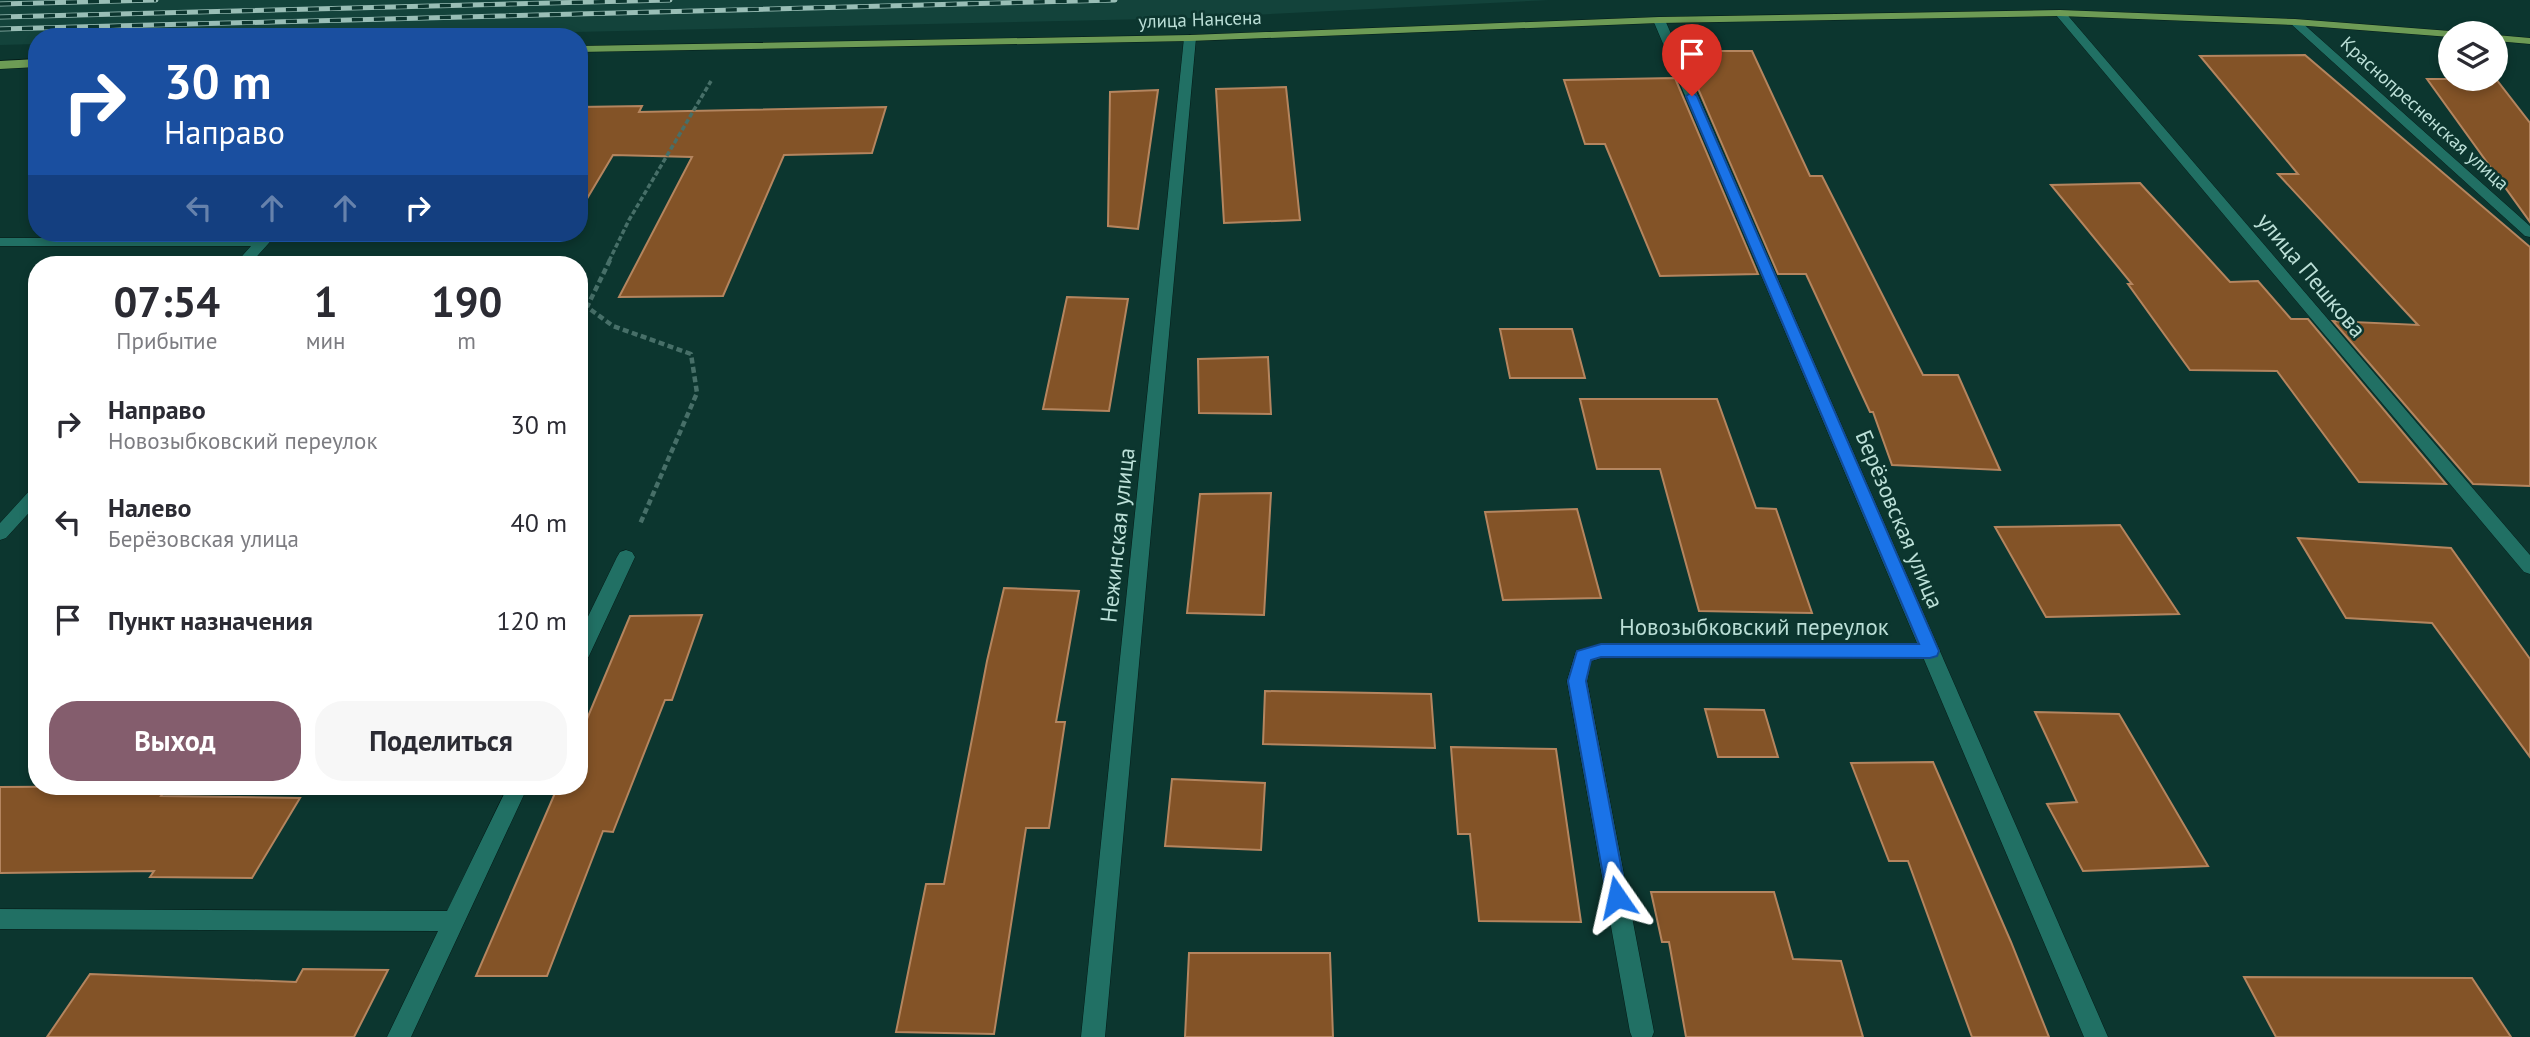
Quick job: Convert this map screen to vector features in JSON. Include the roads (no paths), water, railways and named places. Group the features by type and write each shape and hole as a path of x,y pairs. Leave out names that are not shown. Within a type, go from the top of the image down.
{"main road":[{"name":"улица Нансена","path":"588,49 1190,38 1659,20 2060,13 2295,22 2438,33"},
{"path":"2508,39 2530,41"},
{"path":"0,65 28,63"}],"street":[{"name":"улица Пешкова","path":"2060,13 2530,567"},
{"name":"Берёзовская улица","path":"1659,20 2096,1037"},
{"name":"Краснопресненская улица","path":"2295,22 2530,233"},
{"name":"Нежинская улица","path":"1093,1037 1190,38"},
{"path":"0,242 28,241"},
{"path":"249,256 262,242"},
{"path":"0,534 28,503"},
{"path":"588,637 626,557"},
{"name":"Новозыбковский переулок","path":"1642,1032 1577,681 1583,656 1601,651 1930,651"},
{"path":"399,1037 514,795"},
{"path":"0,919 454,921"}],"railway":[{"path":"0,4 156,0"},
{"path":"0,17 670,0"},
{"path":"38,28 1115,0"},
{"path":"0,29 28,28"}]}
